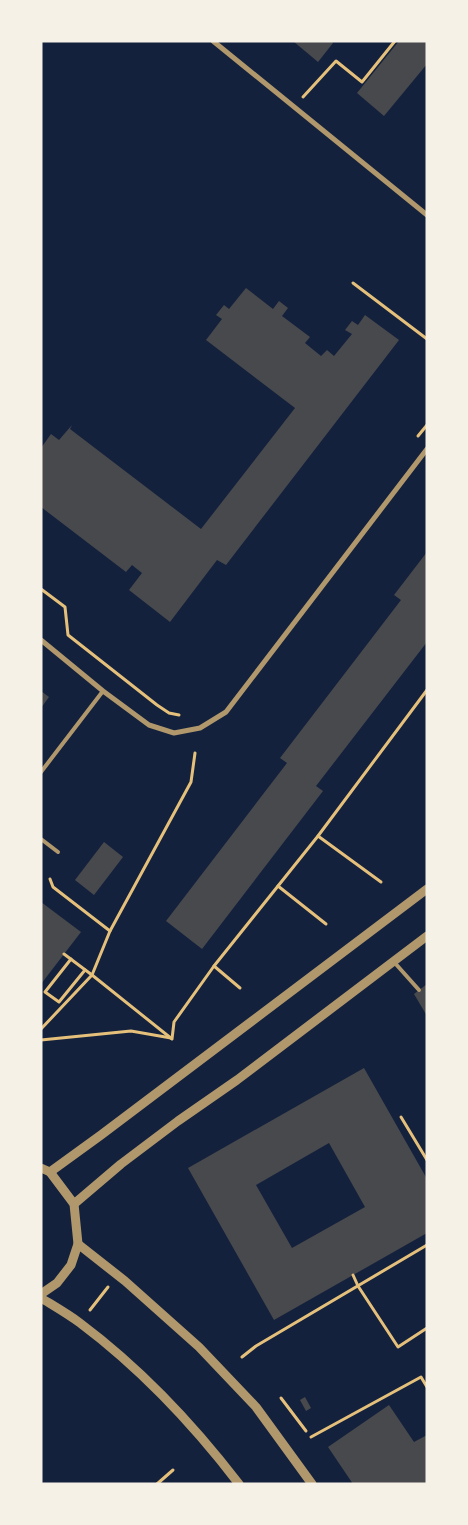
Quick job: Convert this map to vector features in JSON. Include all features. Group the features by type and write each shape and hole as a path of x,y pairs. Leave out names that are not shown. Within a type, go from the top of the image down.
{"street":[{"path":"213,41 427,215"},
{"path":"41,640 149,725 174,733 200,728 226,712 427,449"},
{"path":"239,1484 191,1425 121,1357 79,1322 41,1296 57,1283 71,1265 78,1244 74,1204 45,1170 101,1135 427,889"},
{"path":"74,1204 121,1164 171,1126 237,1080 427,936"},
{"path":"78,1244 125,1281 199,1348 256,1407 312,1484"}],"lane":[{"path":"41,772 104,691"},
{"path":"41,839 58,852"},
{"path":"393,961 420,990"}],"path":[{"path":"294,108 336,61 362,82 395,41"},
{"path":"353,283 427,339"},
{"path":"415,440 427,425"},
{"path":"41,589 65,607 68,635 169,713 184,716"},
{"path":"172,1039 174,1022 214,966 318,836 427,690"},
{"path":"41,1029 92,975 110,930 191,782 195,753"},
{"path":"318,836 381,882"},
{"path":"50,879 53,888 110,930"},
{"path":"278,886 326,924"},
{"path":"64,954 172,1039"},
{"path":"71,959 45,992 59,1002 85,970"},
{"path":"214,966 240,988"},
{"path":"41,1040 131,1031 172,1039"},
{"path":"400,1117 427,1160"},
{"path":"242,1357 256,1346 427,1244"},
{"path":"353,1275 358,1286 398,1347 427,1328"},
{"path":"86,1314 110,1284"},
{"path":"311,1437 421,1377 427,1387"},
{"path":"281,1398 306,1431"},
{"path":"157,1484 173,1470"}],"building":[{"path":"293,41 331,41 333,43 318,62"},
{"path":"399,41 427,41 427,64 384,116 357,93"},
{"path":"246,288 273,309 279,301 288,308 282,316 310,337 305,343 321,356 327,350 334,356 352,334 345,330 352,321 358,325 365,315 399,340 226,565 217,560 170,622 129,590 142,573 132,565 126,572 41,507 41,448 51,434 59,440 72,425 70,429 201,529 295,408 206,340 222,319 216,315 224,305 229,309"},
{"path":"427,552 427,642 316,786 323,791 202,949 166,921 287,763 280,758 401,600 394,595"},
{"path":"41,691 49,697 41,708"},
{"path":"104,842 123,857 94,895 75,880"},
{"path":"41,902 81,932 41,984"},
{"path":"427,984 427,1016 414,994"},
{"path":"364,1068 427,1179 427,1233 274,1320 188,1168","holes":["329,1143 365,1207 292,1248 256,1185"]},
{"path":"305,1397 311,1408 306,1411 300,1400"},
{"path":"389,1405 414,1442 427,1435 427,1484 353,1484 328,1447"}]}
